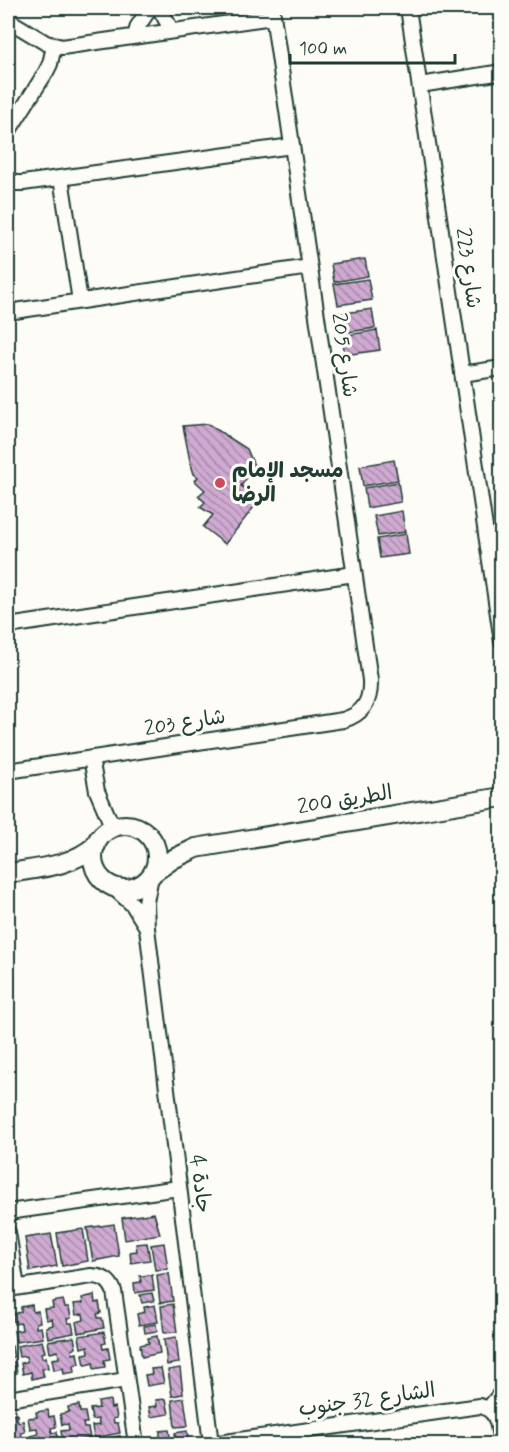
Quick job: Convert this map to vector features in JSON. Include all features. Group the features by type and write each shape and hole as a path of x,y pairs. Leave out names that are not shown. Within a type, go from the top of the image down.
{"main road":[{"name":"الطريق 200","path":"152,874 196,848 501,797"},
{"path":"8,873 58,866 79,858 113,828 128,826 143,831 150,837 157,853 157,861 147,881 127,889 76,869 58,866"},
{"name":"الطريق 200","path":"143,831 169,843 196,848"},
{"path":"96,845 95,866 107,883"}],"street":[{"path":"135,36 138,26 150,8"},
{"path":"157,8 172,31"},
{"name":"شارع 223","path":"408,8 501,642"},
{"path":"8,20 36,38 62,47 172,31 273,12"},
{"name":"شارع 205","path":"273,12 370,680 370,690 365,707"},
{"path":"8,132 46,72 54,46"},
{"path":"420,85 501,72"},
{"path":"8,179 19,184 292,146"},
{"path":"61,178 80,301"},
{"path":"8,312 310,267"},
{"path":"462,374 501,368"},
{"path":"8,626 354,574"},
{"name":"شارع 203","path":"8,771 343,720 351,718 365,707"},
{"path":"90,758 97,791 113,828"},
{"name":"جادة 4","path":"152,874 146,902 147,928 211,1444"},
{"name":"جادة 4","path":"107,883 133,905 147,928"},
{"path":"8,1212 179,1188"},
{"path":"8,1232 12,1288 92,1276 106,1279 114,1291 136,1444"},
{"path":"8,1399 126,1380"},
{"path":"501,1392 489,1408 496,1418 501,1444"},
{"name":"الشارع 32 جنوب","path":"211,1444 476,1406 489,1408"}],"building":[{"path":"365,259 368,276 334,282 331,264"},
{"path":"368,279 372,300 338,305 334,284"},
{"path":"372,309 375,328 342,333 338,314"},
{"path":"377,330 380,350 345,355 342,336"},
{"name":"مسجد الإمام الرضا","path":"208,424 247,449 255,468 252,473 244,471 241,476 246,479 241,486 261,498 225,544 203,527 213,515 200,507 205,502 198,496 205,490 195,481 198,477 194,474 190,461 183,426"},
{"path":"394,460 398,480 363,486 360,466"},
{"path":"398,482 401,502 367,508 364,488"},
{"path":"402,511 405,532 378,536 374,516"},
{"path":"406,534 409,554 380,558 377,539"},
{"path":"154,1213 160,1234 125,1240 122,1218"},
{"path":"114,1224 119,1256 93,1261 87,1228"},
{"path":"83,1229 88,1261 62,1266 57,1233"},
{"path":"51,1234 57,1266 30,1271 25,1238"},
{"path":"147,1243 150,1260 131,1263 130,1252 137,1251 136,1244"},
{"path":"164,1243 168,1269 155,1270 151,1245"},
{"path":"169,1273 173,1301 160,1303 157,1275"},
{"path":"152,1275 154,1290 135,1293 134,1283 141,1282 140,1276"},
{"path":"152,1293 154,1301 142,1303 140,1295"},
{"path":"94,1295 95,1303 99,1302 101,1313 97,1314 98,1318 102,1318 104,1328 78,1333 76,1322 84,1320 83,1314 76,1315 74,1304 83,1303 82,1298"},
{"path":"63,1300 65,1307 69,1307 71,1318 67,1319 68,1323 72,1323 74,1333 48,1338 46,1327 53,1325 52,1319 46,1320 44,1309 53,1308 52,1302"},
{"path":"173,1304 177,1332 164,1333 161,1306"},
{"path":"32,1305 33,1312 38,1311 40,1322 36,1323 36,1328 41,1327 43,1338 16,1342 14,1331 22,1330 21,1323 14,1324 13,1314 21,1312 21,1307"},
{"path":"155,1305 158,1322 139,1325 137,1314 145,1312 144,1307"},
{"path":"156,1324 157,1331 145,1333 144,1326"},
{"path":"104,1332 106,1343 102,1344 103,1349 108,1348 110,1359 104,1360 105,1367 94,1369 93,1363 85,1365 83,1354 89,1353 88,1346 81,1348 79,1336"},
{"path":"157,1336 160,1353 142,1357 140,1345 149,1343 148,1338"},
{"path":"74,1337 76,1348 72,1349 73,1354 77,1353 79,1364 74,1365 75,1372 64,1374 63,1368 54,1370 52,1359 59,1358 58,1351 50,1353 48,1341"},
{"path":"176,1337 179,1363 167,1365 164,1339"},
{"path":"42,1341 45,1352 41,1353 42,1358 46,1357 48,1368 42,1369 44,1376 32,1379 31,1372 23,1374 21,1363 27,1362 26,1356 19,1357 17,1346"},
{"path":"8,1346 12,1346 14,1357 10,1358 11,1363 15,1362 17,1373 12,1374 13,1381 8,1382"},
{"path":"161,1368 164,1383 147,1386 145,1375 152,1374 151,1369"},
{"path":"180,1368 183,1394 172,1396 168,1370"},
{"path":"184,1398 188,1426 175,1427 172,1400"},
{"path":"166,1399 169,1414 151,1417 149,1407 157,1406 156,1400"},
{"path":"110,1400 111,1408 115,1407 117,1418 113,1419 114,1423 118,1423 120,1433 94,1438 92,1426 99,1425 98,1419 92,1420 90,1409 99,1408 98,1402"},
{"path":"79,1405 80,1412 85,1412 87,1423 83,1423 84,1428 88,1428 90,1438 63,1443 61,1431 69,1430 68,1424 62,1425 60,1414 69,1412 68,1407"},
{"path":"48,1410 49,1417 54,1416 56,1427 51,1428 52,1433 57,1432 58,1442 32,1444 30,1436 38,1434 37,1428 30,1429 28,1418 37,1417 36,1412"},
{"path":"17,1414 18,1422 23,1421 25,1432 21,1433 22,1437 26,1437 27,1444 8,1444 8,1416"},
{"path":"169,1430 171,1444 154,1444 153,1438 160,1437 160,1431"},
{"path":"187,1431 189,1444 176,1444 175,1433"},
{"path":"120,1436 122,1444 95,1444 95,1441"}],"place":[{"name":"مسجد الإمام الرضا","path":"220,483"}]}
